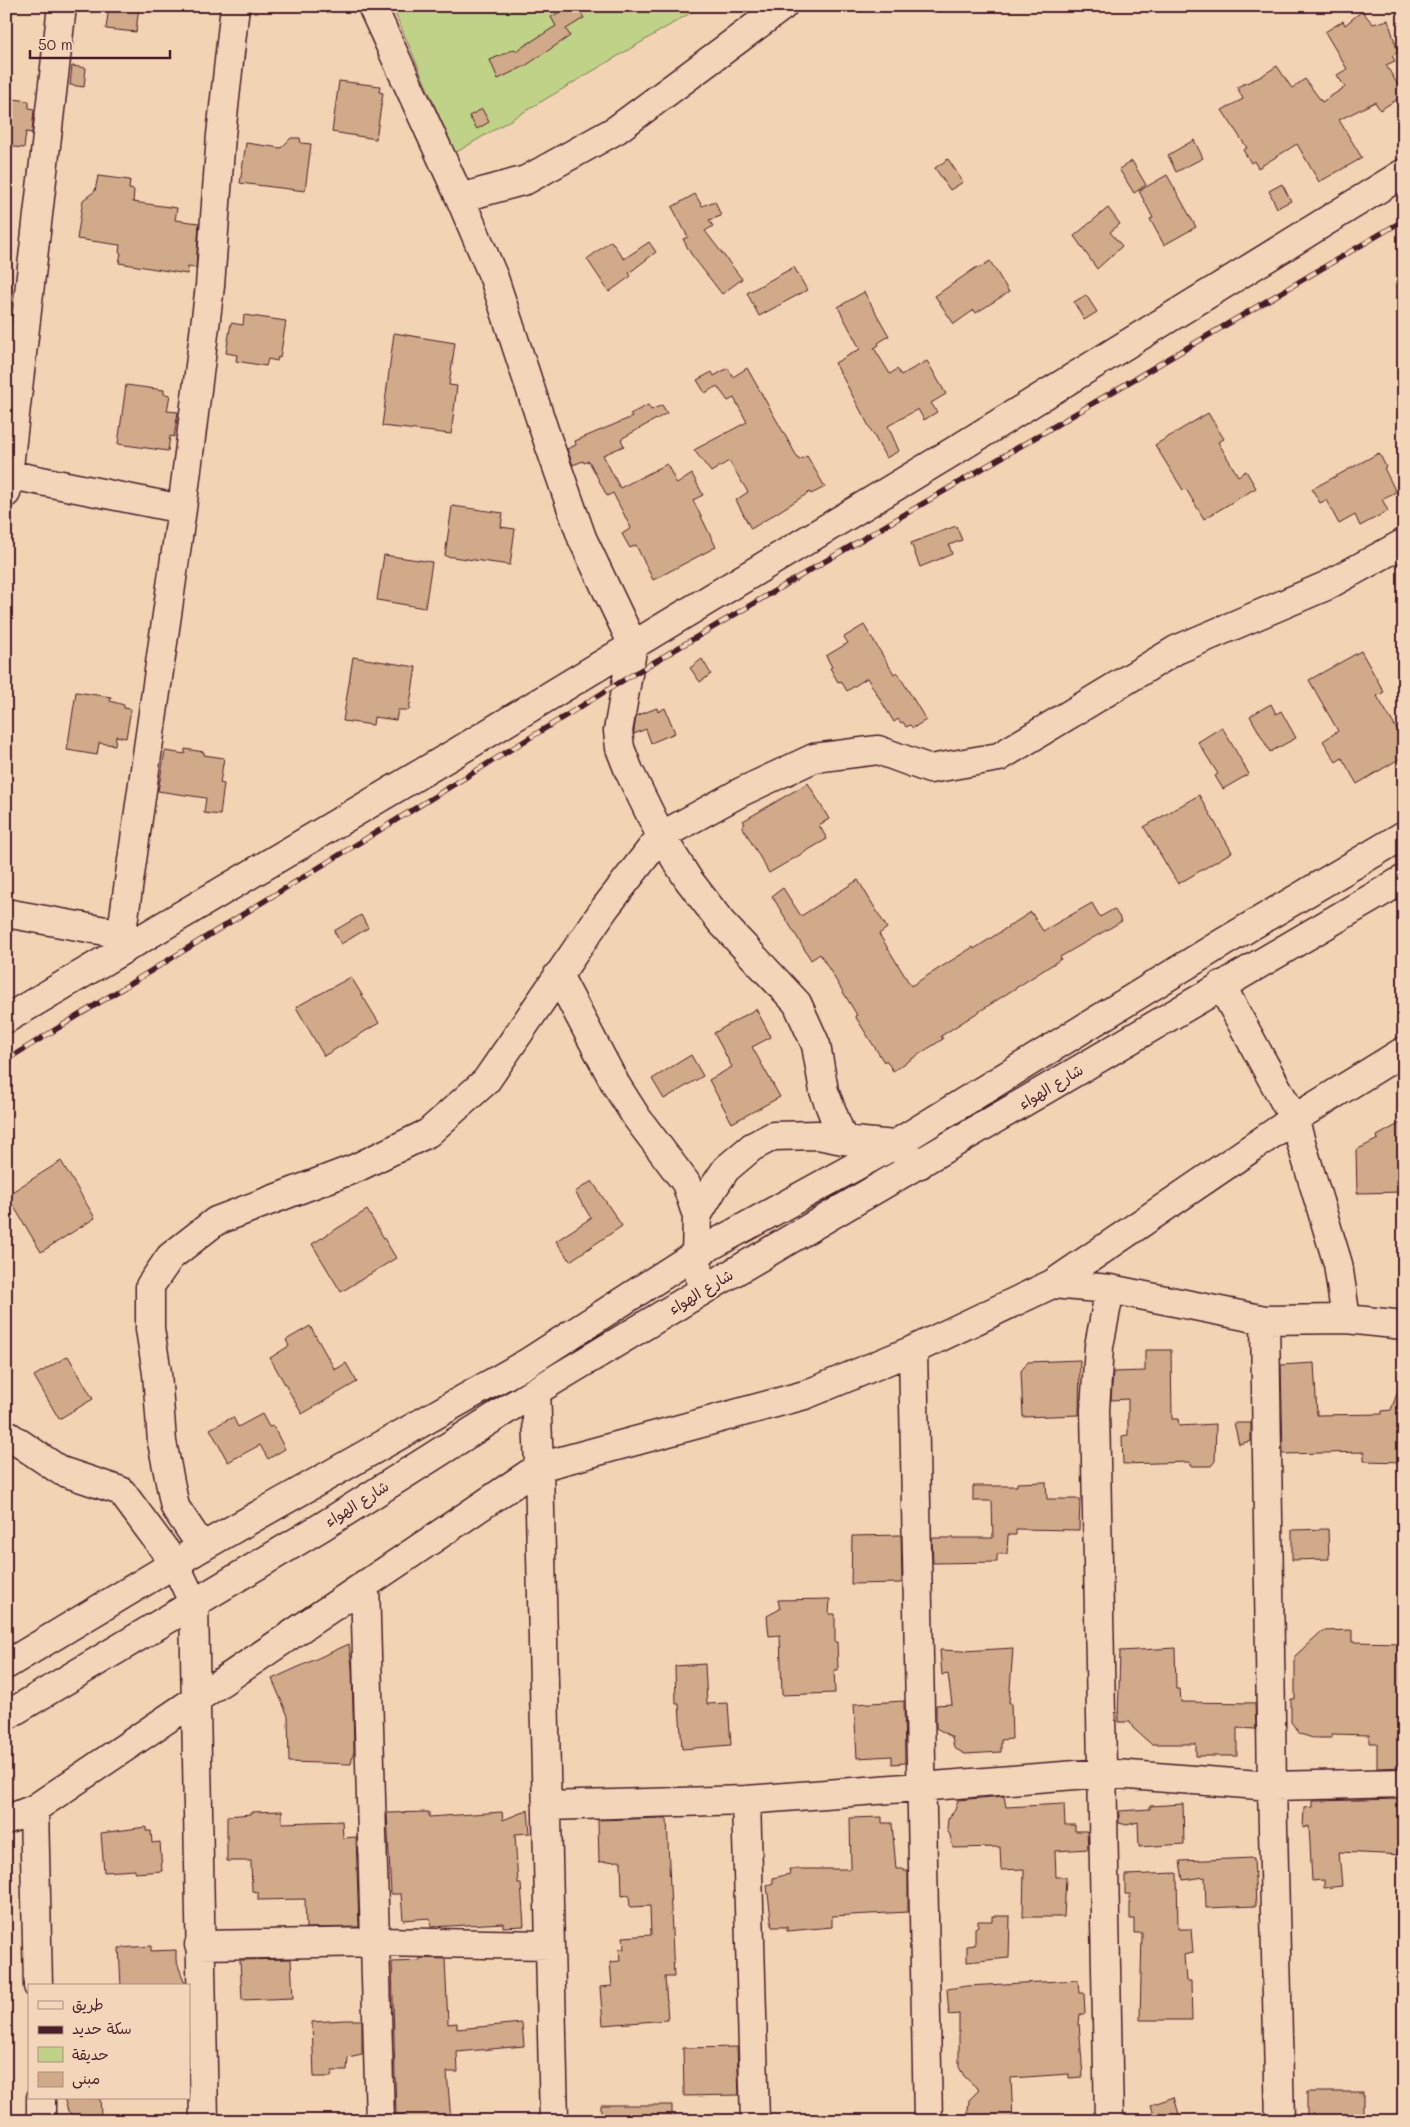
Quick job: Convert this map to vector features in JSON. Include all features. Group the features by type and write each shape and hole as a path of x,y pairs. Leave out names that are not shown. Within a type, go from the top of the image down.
{"street":[{"path":"62,6 7,481 182,509"},
{"path":"120,943 182,509 210,286 221,135 235,6"},
{"path":"372,6 460,198 494,278 582,538 633,645 618,731 620,748 629,771 661,836 688,879 721,922 797,1003 816,1045 824,1091 844,1140"},
{"path":"460,198 526,180 616,130 783,6"},
{"path":"6,1019 120,943 457,752 954,451 1404,173"},
{"path":"202,1547 175,1507 162,1442 157,1373 150,1329 150,1286 170,1257 216,1221 356,1168 428,1133 486,1080 605,908 661,836 741,792 814,758 878,750 930,769 999,757 1176,650 1326,586 1404,543"},
{"path":"6,1664 202,1547 527,1362 696,1254 894,1145 1224,942 1404,835"},
{"name":"شارع الهواء","path":"6,1716 323,1526 536,1391 702,1291 1404,879"},
{"path":"6,913 120,943"},
{"path":"558,975 616,1085 648,1134 686,1182 697,1216 696,1254 702,1291"},
{"path":"1221,985 1294,1119 1338,1264 1346,1319"},
{"path":"6,1820 34,1808 539,1467 805,1395 912,1350 1052,1284 1294,1119 1404,1051"},
{"path":"697,1216 726,1169 752,1147 773,1136 818,1135 844,1140 894,1145 920,1164"},
{"path":"1052,1284 1110,1289 1265,1320 1346,1319 1404,1325"},
{"path":"1109,2121 1095,1410 1099,1346 1110,1289"},
{"path":"1265,1320 1272,1786 1280,2121"},
{"path":"912,1350 928,2121"},
{"path":"536,1391 554,2121"},
{"path":"6,1434 62,1471 122,1491 175,1564 194,1604 199,1945 204,2121"},
{"path":"365,1584 377,1942 380,2121"},
{"path":"547,1806 746,1800 1103,1774 1272,1786 1404,1783"},
{"path":"746,1800 755,2121"},
{"path":"34,1808 38,1984"},
{"path":"199,1945 377,1942 550,1945"},
{"path":"41,2100 41,2121"}],"green space":[{"path":"392,6 702,6 455,153"}],"building":[{"path":"109,6 139,6 136,32 106,29"},
{"path":"569,6 577,6 584,18 566,29 570,36 525,66 498,79 490,60 515,49 516,51 556,26 551,17"},
{"path":"1362,11 1373,24 1388,20 1398,52 1392,56 1395,61 1386,65 1404,95 1380,110 1375,102 1339,120 1362,158 1319,182 1297,144 1258,168 1254,161 1251,163 1243,150 1247,148 1222,110 1243,99 1237,87 1260,77 1277,66 1292,88 1305,79 1322,102 1345,87 1337,75 1347,69 1325,32 1343,21 1345,25"},
{"path":"72,66 86,68 84,87 70,85"},
{"path":"339,81 380,86 379,92 383,93 376,139 332,132"},
{"path":"6,98 29,101 29,108 34,109 32,133 26,132 24,148 6,146"},
{"path":"482,109 489,122 477,129 469,116"},
{"path":"291,138 300,138 301,143 311,144 305,191 240,183 246,143 281,148"},
{"path":"1194,140 1203,158 1176,172 1168,155"},
{"path":"948,159 963,182 950,190 935,168"},
{"path":"1132,161 1146,185 1134,193 1119,169"},
{"path":"1167,175 1196,227 1164,245 1150,219 1153,218 1139,191"},
{"path":"98,176 130,180 129,189 134,190 133,202 177,208 175,220 199,223 196,268 188,267 187,274 119,263 120,245 77,239 83,200 95,191"},
{"path":"1282,184 1291,201 1277,208 1269,191"},
{"path":"695,194 702,206 715,201 721,216 709,220 713,226 705,231 742,279 722,294 691,254 683,239 688,237 672,207"},
{"path":"1108,208 1120,224 1110,232 1122,246 1097,269 1074,236"},
{"path":"611,241 624,259 649,242 656,252 629,273 631,276 609,292 587,259"},
{"path":"990,261 1009,292 976,313 974,310 954,324 935,296 977,267 978,269"},
{"path":"794,267 807,290 759,316 747,293"},
{"path":"864,292 889,336 874,348 890,374 897,369 901,375 927,361 946,394 931,403 937,412 924,420 918,409 888,426 899,451 886,458 835,363 860,349 838,307"},
{"path":"1086,295 1097,312 1084,320 1074,302"},
{"path":"244,315 286,321 280,358 278,357 277,361 268,359 266,366 236,361 237,355 226,353 231,323 243,325"},
{"path":"394,333 455,343 449,385 457,386 451,434 382,426"},
{"path":"728,368 733,377 747,368 799,460 807,456 825,487 811,494 810,492 751,529 736,500 748,492 729,461 711,472 694,450 747,422 734,398 728,401 717,386 705,393 697,380 712,372 714,376"},
{"path":"126,385 164,390 164,394 170,395 167,411 178,412 174,437 170,436 168,451 118,444"},
{"path":"648,405 651,410 662,405 667,413 621,439 624,446 603,455 620,488 667,464 677,484 692,474 703,495 693,500 716,547 653,580 636,545 630,548 622,534 631,528 613,493 607,496 589,461 573,465 567,449 576,445 575,441 632,417 630,414"},
{"path":"1208,413 1224,439 1218,442 1238,476 1246,471 1256,488 1204,519 1186,489 1183,490 1155,445"},
{"path":"1379,453 1396,492 1382,499 1388,511 1360,526 1355,515 1339,524 1326,500 1320,503 1312,489"},
{"path":"452,506 503,513 501,527 515,529 510,565 445,556"},
{"path":"956,526 962,540 949,545 952,554 920,567 911,543"},
{"path":"384,555 432,562 425,608 377,600"},
{"path":"864,625 894,674 897,672 926,720 913,728 910,725 906,727 898,719 894,722 867,678 847,691 841,681 838,682 830,668 832,667 826,656 848,643 844,637"},
{"path":"1361,651 1384,692 1377,696 1399,733 1404,730 1404,756 1357,784 1342,758 1336,762 1323,741 1338,731 1309,680"},
{"path":"353,657 416,667 409,710 398,710 396,720 374,717 373,725 343,721"},
{"path":"702,659 711,674 700,682 690,668"},
{"path":"76,692 111,697 110,701 124,705 124,708 131,709 126,738 116,736 115,745 99,743 97,755 67,750"},
{"path":"1271,704 1276,714 1281,711 1296,738 1270,752 1250,716"},
{"path":"657,708 658,712 665,708 675,733 651,743 646,729 634,734 636,716"},
{"path":"1222,727 1249,774 1223,789 1215,776 1218,774 1198,742"},
{"path":"185,749 204,752 204,755 224,758 220,783 224,784 220,815 204,813 206,798 158,791 165,751 185,754"},
{"path":"808,783 829,819 819,825 827,839 769,873 742,826 745,824 743,821"},
{"path":"1199,795 1232,852 1178,884 1144,827"},
{"path":"858,880 887,928 879,934 911,986 973,947 974,949 1031,912 1043,931 1092,903 1100,917 1114,909 1122,921 1060,957 1061,959 941,1036 943,1039 893,1071 886,1060 884,1062 855,1016 857,1015 820,954 811,960 772,896 783,888 801,916"},
{"path":"361,915 368,928 341,944 334,931"},
{"path":"351,977 379,1023 324,1056 296,1007"},
{"path":"756,1009 771,1037 752,1047 780,1097 732,1123 709,1080 732,1067 714,1033"},
{"path":"691,1055 703,1076 664,1099 652,1079"},
{"path":"1404,1121 1404,1192 1357,1193 1356,1150 1378,1139 1377,1136"},
{"path":"61,1161 95,1218 41,1252 7,1195"},
{"path":"592,1181 622,1226 570,1261 556,1241 591,1218 575,1192"},
{"path":"367,1210 396,1258 341,1292 312,1244"},
{"path":"310,1326 335,1370 346,1363 357,1382 302,1414 270,1358 289,1346 286,1340"},
{"path":"1145,1350 1171,1350 1172,1419 1178,1419 1179,1426 1216,1424 1215,1461 1211,1466 1190,1466 1190,1462 1123,1464 1122,1436 1128,1435 1128,1399 1111,1400 1113,1372 1145,1371"},
{"path":"68,1356 93,1399 59,1419 34,1376"},
{"path":"1080,1360 1079,1415 1023,1417 1021,1371 1028,1362"},
{"path":"1314,1363 1317,1415 1382,1414 1382,1411 1391,1410 1402,1380 1404,1381 1404,1462 1364,1461 1364,1452 1283,1454 1281,1365"},
{"path":"262,1414 269,1427 273,1426 285,1449 268,1459 260,1445 228,1462 210,1429 233,1417 238,1427"},
{"path":"1234,1423 1251,1423 1251,1441 1239,1444"},
{"path":"1046,1482 1047,1499 1080,1499 1079,1530 1016,1529 1016,1535 1008,1535 1007,1554 997,1554 997,1562 933,1563 932,1538 993,1538 992,1501 973,1501 973,1486 1017,1486 1017,1483"},
{"path":"1328,1529 1329,1559 1292,1560 1292,1530"},
{"path":"901,1535 902,1583 851,1584 852,1536"},
{"path":"830,1599 829,1614 835,1614 835,1642 837,1642 838,1670 834,1670 835,1693 782,1695 780,1635 769,1636 767,1616 780,1609 778,1600"},
{"path":"1352,1630 1352,1642 1404,1643 1404,1767 1377,1768 1377,1743 1369,1743 1369,1735 1332,1734 1332,1738 1313,1738 1300,1734 1291,1722 1291,1699 1295,1699 1295,1656 1322,1631"},
{"path":"349,1644 352,1667 354,1751 351,1764 289,1762 288,1716 272,1679"},
{"path":"1013,1648 1009,1703 1011,1703 1012,1739 1001,1740 1001,1752 965,1754 954,1748 952,1737 936,1728 936,1705 952,1704 948,1674 942,1675 940,1650 964,1651"},
{"path":"1175,1648 1176,1689 1180,1689 1181,1702 1255,1703 1256,1729 1237,1728 1237,1756 1196,1756 1196,1744 1151,1744 1133,1728 1130,1722 1118,1722 1120,1651"},
{"path":"705,1664 707,1704 728,1703 731,1745 682,1749 679,1704 676,1704 675,1666"},
{"path":"904,1701 905,1763 892,1764 892,1756 857,1758 854,1704"},
{"path":"1004,1796 1006,1807 1064,1804 1065,1825 1075,1825 1075,1831 1087,1831 1088,1849 1055,1851 1056,1877 1066,1877 1064,1917 1023,1917 1024,1869 1001,1870 1000,1847 953,1848 947,1830 948,1819 955,1810 958,1800"},
{"path":"1404,1799 1404,1855 1339,1852 1342,1886 1324,1888 1324,1880 1312,1881 1309,1826 1303,1828 1304,1808 1312,1807 1312,1801"},
{"path":"1183,1804 1184,1844 1139,1847 1138,1822 1127,1825 1119,1823 1119,1811 1150,1809 1150,1806"},
{"path":"528,1810 530,1833 515,1834 518,1884 521,1884 524,1926 503,1927 503,1923 431,1927 430,1918 403,1920 401,1894 391,1894 387,1813 429,1812 429,1817 502,1812 503,1820"},
{"path":"282,1811 282,1823 342,1821 343,1838 356,1837 359,1927 306,1928 305,1899 258,1900 258,1892 252,1891 251,1861 227,1861 227,1816 251,1814 251,1812"},
{"path":"882,1817 882,1823 892,1823 896,1869 908,1871 908,1912 832,1916 832,1927 787,1931 787,1927 772,1927 767,1886 773,1884 773,1878 790,1874 789,1869 851,1869 850,1818"},
{"path":"667,1819 674,1977 665,1977 668,2020 603,2025 600,1987 612,1986 610,1962 620,1961 619,1949 624,1949 623,1937 651,1935 650,1906 630,1907 629,1895 622,1896 621,1861 599,1862 598,1820"},
{"path":"146,1827 146,1831 151,1831 152,1843 160,1842 162,1871 135,1873 135,1870 104,1872 101,1833"},
{"path":"1254,1858 1256,1906 1206,1908 1205,1877 1183,1880 1180,1861"},
{"path":"1177,1873 1178,1929 1191,1929 1193,1953 1184,1955 1186,1981 1191,1981 1192,2020 1140,2020 1142,1933 1134,1933 1134,1919 1130,1919 1130,1894 1125,1894 1125,1875"},
{"path":"992,1916 1010,1916 1009,1958 967,1962 967,1946 975,1945 975,1928 978,1926 978,1921 992,1921"},
{"path":"151,1946 151,1951 176,1950 176,1960 185,1984 121,1984 119,1948"},
{"path":"420,1958 445,1959 448,2024 457,2023 457,2029 522,2023 524,2046 457,2052 458,2072 447,2072 451,2121 406,2121 406,2114 396,2115 392,1962 420,1961"},
{"path":"291,1959 293,1998 242,2000 240,1960"},
{"path":"1078,1980 1079,1993 1084,1993 1085,2014 1080,2014 1079,2023 1083,2077 1069,2078 1069,2074 1011,2078 1013,2121 967,2121 969,2100 979,2090 964,2076 959,2067 959,2014 949,2015 947,1989 967,1986"},
{"path":"362,2020 362,2055 348,2058 347,2071 332,2071 331,2077 314,2077 312,2022"},
{"path":"737,2047 739,2095 684,2096 683,2048"},
{"path":"1307,2092 1363,2092 1363,2121 1307,2121"},
{"path":"1174,2097 1181,2121 1156,2121 1151,2105"},
{"path":"65,2100 100,2100 101,2115 72,2115 68,2111"},
{"path":"601,2105 672,2105 672,2121 601,2121"}],"railway":[{"path":"6,1060 627,678 1404,220"}]}
